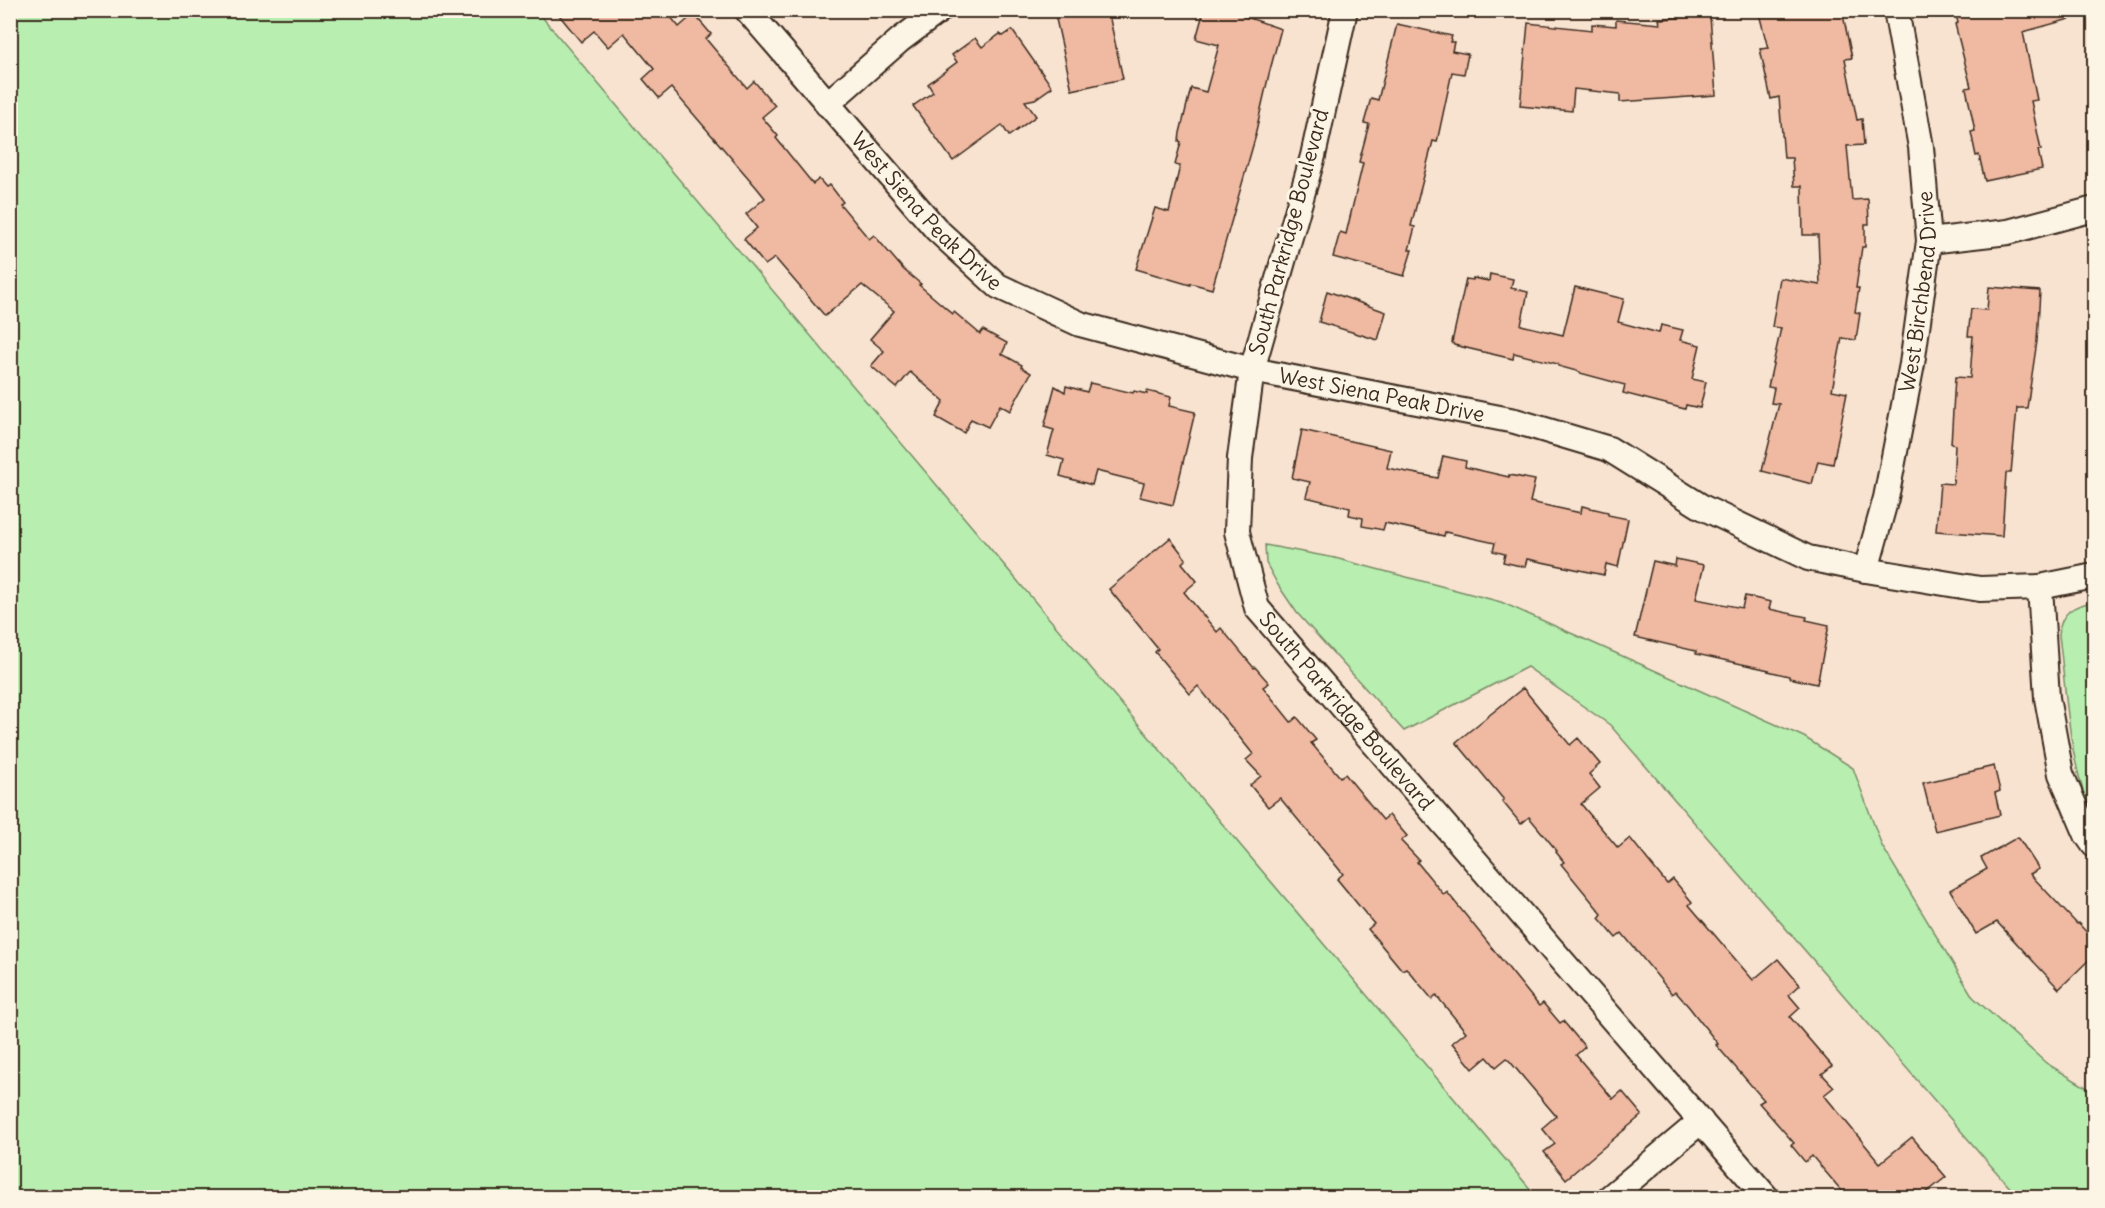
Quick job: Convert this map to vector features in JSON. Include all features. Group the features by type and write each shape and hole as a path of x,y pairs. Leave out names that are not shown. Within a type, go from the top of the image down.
{"street":[{"name":"West Siena Peak Drive","path":"747,10 938,230 998,286 1080,324 1252,370 1515,421 1608,449 1702,507 1808,558 1980,589 2040,587 2094,576"},
{"path":"827,104 900,40 940,10"},
{"name":"South Parkridge Boulevard","path":"1345,10 1312,156 1252,370 1240,458 1237,532 1257,608 1767,1197"},
{"name":"West Birchbend Drive","path":"1866,570 1886,498 1912,364 1929,241 1921,147 1896,10"},
{"path":"1929,241 2008,232 2094,209"},
{"path":"2040,587 2047,698 2061,774 2086,835 2094,845"},
{"path":"1609,1197 1701,1121"}],"green space":[{"path":"10,11 537,11 1537,1197 11,1197"},
{"path":"1265,545 1335,558 1501,602 1804,737 1853,768 1882,846 1973,997 2046,1063 2094,1092 2094,1197 2018,1197 1610,725 1527,667 1404,731 1297,613 1266,563"},
{"path":"2094,602 2094,820 2085,798 2074,752 2059,635 2062,621 2069,611 2080,605"}],"building":[{"path":"555,10 665,10 679,27 694,14 711,34 706,39 747,88 754,81 775,106 762,117 813,184 819,179 826,187 830,185 843,202 840,204 869,239 874,235 904,270 921,284 919,285 953,314 954,312 980,334 983,330 1007,343 1002,354 1031,373 1010,411 1000,405 988,427 971,419 964,433 936,417 944,401 910,372 897,388 871,366 884,351 870,339 894,311 862,285 825,316 775,258 765,265 744,239 757,228 746,214 765,198 757,188 671,88 659,98 643,79 654,69 624,33 608,47 594,31 581,42"},
{"path":"1054,10 1108,10 1123,79 1072,90"},
{"path":"1204,10 1243,10 1241,15 1281,29 1256,135 1212,289 1136,269 1155,208 1169,212 1180,166 1175,165 1181,142 1179,141 1180,133 1191,88 1206,92 1219,45 1196,39"},
{"path":"1758,10 1842,10 1852,58 1845,59 1857,120 1862,119 1864,145 1847,146 1852,200 1868,199 1869,224 1865,224 1865,247 1862,247 1856,288 1859,288 1855,312 1860,313 1856,340 1842,338 1832,390 1847,393 1833,464 1818,461 1812,484 1762,471 1779,404 1771,403 1774,388 1768,387 1781,328 1772,327 1780,278 1820,285 1818,235 1803,235 1802,186 1794,186 1792,158 1784,158 1779,97 1771,99 1760,49 1768,48"},
{"path":"1955,10 2076,10 2077,17 2023,32 2037,100 2031,101 2041,150 2038,150 2042,169 1985,181 1971,132 1975,131 1966,88 1971,87 1955,24 1958,23"},
{"path":"1710,16 1716,95 1620,102 1620,94 1574,89 1572,111 1520,106 1528,23 1592,30 1592,24 1616,26 1616,20 1660,24 1659,19"},
{"path":"1397,24 1452,36 1450,42 1454,42 1452,51 1468,54 1464,74 1452,72 1437,142 1433,141 1411,226 1415,227 1409,250 1412,250 1404,276 1333,257 1340,232 1346,234 1363,163 1359,162 1369,124 1364,123 1371,98 1378,100"},
{"path":"1012,30 1052,87 1035,99 1025,101 1036,116 1009,136 1002,125 953,161 913,106 933,92 928,84 957,62 952,55 975,38 982,47 1000,34 1003,36"},
{"path":"1490,274 1513,279 1511,288 1528,292 1521,325 1563,335 1575,287 1624,299 1618,322 1659,333 1661,325 1683,330 1680,340 1700,345 1692,379 1706,382 1700,408 1686,405 1685,409 1623,393 1625,385 1580,373 1558,366 1558,364 1514,353 1513,359 1454,345 1452,342 1466,279 1489,281"},
{"path":"1989,287 2040,291 2037,341 2027,408 2017,408 2011,473 2006,473 2002,536 1936,531 1940,483 1953,484 1955,445 1951,444 1955,377 1970,378 1973,336 1968,336 1971,309 1987,310"},
{"path":"1327,291 1386,312 1378,340 1319,322"},
{"path":"1090,383 1133,393 1134,391 1147,394 1147,391 1171,397 1169,406 1195,412 1173,505 1140,497 1144,483 1096,471 1092,485 1060,476 1064,460 1047,455 1054,430 1044,427 1055,386 1065,392 1066,386 1087,392"},
{"path":"1302,430 1391,450 1387,468 1438,478 1443,456 1466,461 1465,467 1535,480 1530,502 1581,513 1582,506 1628,519 1618,567 1606,564 1604,575 1527,559 1525,567 1503,562 1505,554 1493,551 1495,543 1445,532 1444,536 1385,523 1383,530 1362,526 1363,518 1349,515 1350,508 1306,497 1310,482 1292,478"},
{"path":"1170,538 1186,559 1182,563 1197,581 1184,592 1217,632 1221,628 1269,683 1263,687 1291,722 1297,717 1316,740 1311,743 1340,777 1345,774 1383,820 1389,815 1407,836 1401,841 1419,860 1417,862 1444,895 1447,892 1539,1006 1543,1003 1560,1023 1563,1021 1585,1047 1576,1055 1613,1099 1622,1091 1642,1115 1566,1179 1544,1152 1555,1144 1542,1128 1556,1116 1507,1058 1496,1067 1487,1057 1473,1069 1452,1043 1466,1032 1436,995 1432,999 1406,968 1402,970 1368,929 1374,924 1337,879 1343,874 1280,798 1268,807 1250,785 1261,776 1246,760 1253,754 1198,686 1190,694 1155,652 1158,649 1109,589"},
{"path":"1676,559 1704,565 1696,599 1742,608 1745,596 1771,602 1769,609 1807,617 1806,620 1829,625 1817,684 1635,637 1653,561 1675,566"},
{"path":"1523,688 1570,745 1578,738 1600,764 1589,774 1600,788 1581,804 1618,848 1630,838 1667,884 1673,879 1692,902 1689,905 1753,980 1778,959 1800,985 1789,995 1800,1008 1790,1017 1832,1066 1822,1074 1834,1087 1824,1095 1880,1163 1912,1137 1946,1177 1921,1197 1847,1197 1812,1156 1805,1162 1791,1145 1794,1143 1759,1103 1764,1100 1716,1045 1718,1044 1689,1007 1675,991 1672,994 1622,933 1616,938 1599,918 1602,914 1561,864 1564,862 1557,851 1529,817 1521,824 1456,742"},
{"path":"1994,766 2000,791 1995,793 2000,815 1935,831 1923,783"},
{"path":"2018,837 2039,869 2030,874 2094,940 2094,955 2059,989 1997,922 1976,934 1950,890 1987,869 1981,858"}]}
